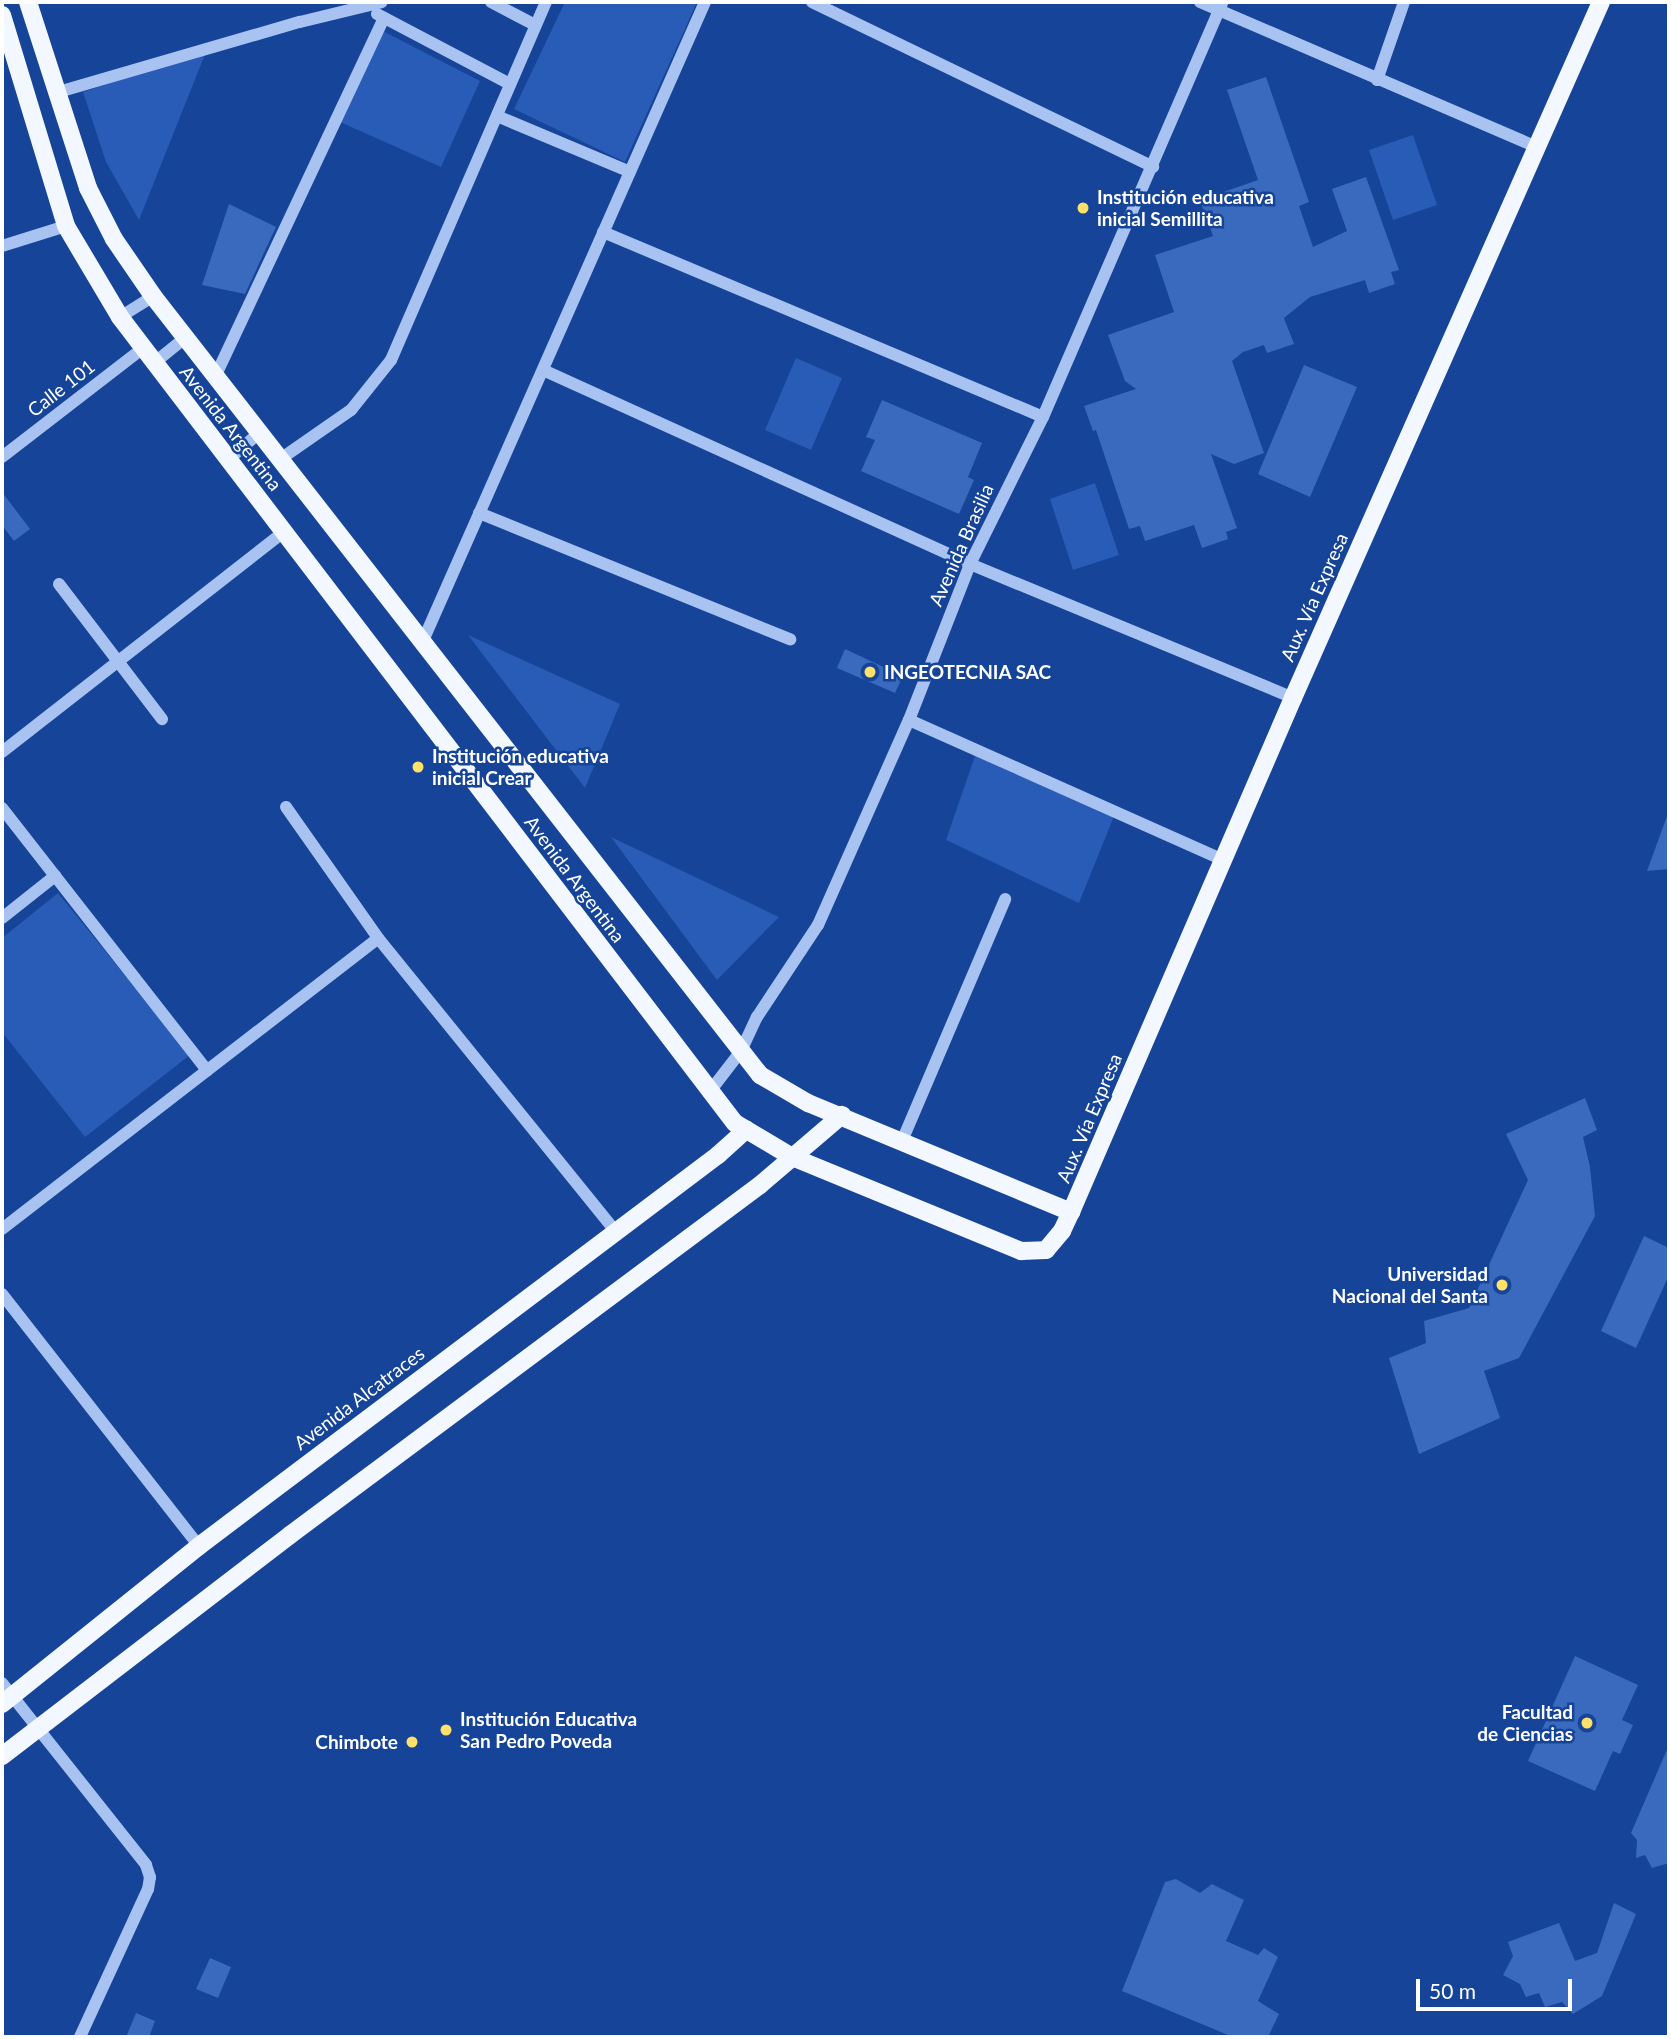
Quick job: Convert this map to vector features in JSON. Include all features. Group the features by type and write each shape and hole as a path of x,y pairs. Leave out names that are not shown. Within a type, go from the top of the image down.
{"main road":[{"name":"Avenida Argentina","path":"28,2 55,93 88,188 114,239 153,296 760,1075 808,1103 842,1115"},
{"name":"Aux. Vía Expresa","path":"1071,1212 1293,698 1601,2"},
{"name":"Avenida Argentina","path":"2,15 66,226 120,317 735,1123 792,1157 1021,1251 1046,1250 1062,1231 1071,1212"},
{"path":"2,1756 792,1157 842,1115 1071,1212"},
{"name":"Avenida Alcatraces","path":"5,1695 718,1155 746,1130"}],"street":[{"path":"55,93 300,22 382,2"},
{"path":"491,2 535,25"},
{"path":"279,460 351,410 391,360 546,2"},
{"path":"422,643 705,2"},
{"path":"812,2 1153,167"},
{"path":"1200,2 1221,6 1377,80 1538,147"},
{"path":"1377,80 1404,2"},
{"name":"Avenida Brasilia","path":"711,1090 741,1051 757,1017 818,925 909,720 970,565 1043,417 1221,6"},
{"path":"365,7 510,84"},
{"path":"215,377 384,18"},
{"path":"497,116 630,172"},
{"path":"2,246 66,226"},
{"path":"603,232 1043,417"},
{"path":"120,317 153,296"},
{"name":"Calle 101","path":"2,457 148,356 185,338"},
{"path":"542,370 970,565 1293,698"},
{"path":"229,460 259,433"},
{"path":"479,513 790,639"},
{"path":"2,752 285,531"},
{"path":"59,583 162,719"},
{"path":"909,720 1223,860"},
{"path":"286,807 378,939 615,1231"},
{"path":"2,808 206,1070"},
{"path":"2,918 55,876"},
{"path":"902,1141 1005,899"},
{"path":"2,1228 378,939"},
{"path":"2,1294 199,1546"},
{"path":"5,1695 37,1728 146,1864 150,1877 148,1889 80,2037"}],"shaded area":[{"path":"565,2 697,2 625,162 514,109"},
{"path":"375,27 480,81 441,167 331,118"},
{"path":"206,52 139,220 106,162 83,92"},
{"path":"1413,135 1437,205 1393,220 1369,150"},
{"path":"796,358 842,378 811,450 765,430"},
{"path":"1095,483 1119,555 1073,570 1050,499"},
{"path":"468,635 620,704 585,788"},
{"path":"976,753 1114,816 1079,903 946,840"},
{"path":"611,837 779,917 717,980"},
{"path":"58,893 190,1055 85,1137 2,1032 2,938"}],"building":[{"path":"1266,77 1309,202 1299,206 1313,247 1347,231 1332,189 1366,177 1399,270 1391,272 1395,284 1369,293 1365,280 1310,297 1284,318 1294,344 1267,353 1264,345 1243,352 1232,361 1264,453 1234,464 1211,454 1237,528 1226,532 1228,539 1202,548 1194,525 1145,541 1140,526 1129,529 1096,430 1093,431 1084,406 1136,389 1125,381 1108,335 1174,312 1155,255 1213,236 1200,200 1258,180 1227,90"},
{"path":"229,204 276,227 245,294 202,285"},
{"path":"1304,365 1357,387 1310,497 1258,474"},
{"path":"882,400 982,443 968,477 974,480 959,514 861,471 875,440 866,437"},
{"path":"2,492 30,529 14,541 2,525"},
{"name":"INGEOTECNIA SAC","path":"845,649 903,676 895,693 837,668"},
{"path":"1667,816 1669,869 1647,871"},
{"path":"1585,1098 1597,1130 1583,1137 1590,1167 1595,1216 1519,1358 1484,1371 1500,1418 1419,1454 1389,1358 1426,1343 1424,1321 1469,1308 1528,1180 1506,1134"},
{"path":"1644,1236 1669,1248 1669,1275 1636,1348 1601,1331"},
{"name":"Facultad de Ciencias","path":"1575,1656 1638,1685 1622,1720 1633,1725 1620,1754 1613,1751 1595,1791 1528,1761"},
{"path":"1669,1745 1669,1863 1652,1868 1645,1855 1636,1858 1637,1840 1631,1833"},
{"path":"1176,1879 1200,1893 1212,1884 1244,1900 1226,1941 1258,1955 1264,1948 1278,1957 1258,2001 1279,2014 1268,2037 1233,2037 1122,1991 1165,1882"},
{"path":"1614,1903 1636,1914 1602,1996 1573,2014 1562,2002 1545,2007 1539,1993 1526,1997 1520,1984 1503,1975 1513,1956 1508,1942 1559,1923 1575,1961 1597,1953"},
{"path":"210,1958 231,1967 218,1998 196,1989"},
{"path":"136,2013 155,2021 149,2037 126,2037"}],"place":[{"name":"Institución educativa inicial Semillita","path":"1083,208"},
{"name":"INGEOTECNIA SAC","path":"870,672"},
{"name":"Institución educativa inicial Crear","path":"418,767"},
{"name":"Universidad Nacional del Santa","path":"1502,1285"},
{"name":"Facultad de Ciencias","path":"1587,1723"},
{"name":"Institución Educativa San Pedro Poveda","path":"446,1730"},
{"name":"Chimbote","path":"412,1742"}]}
